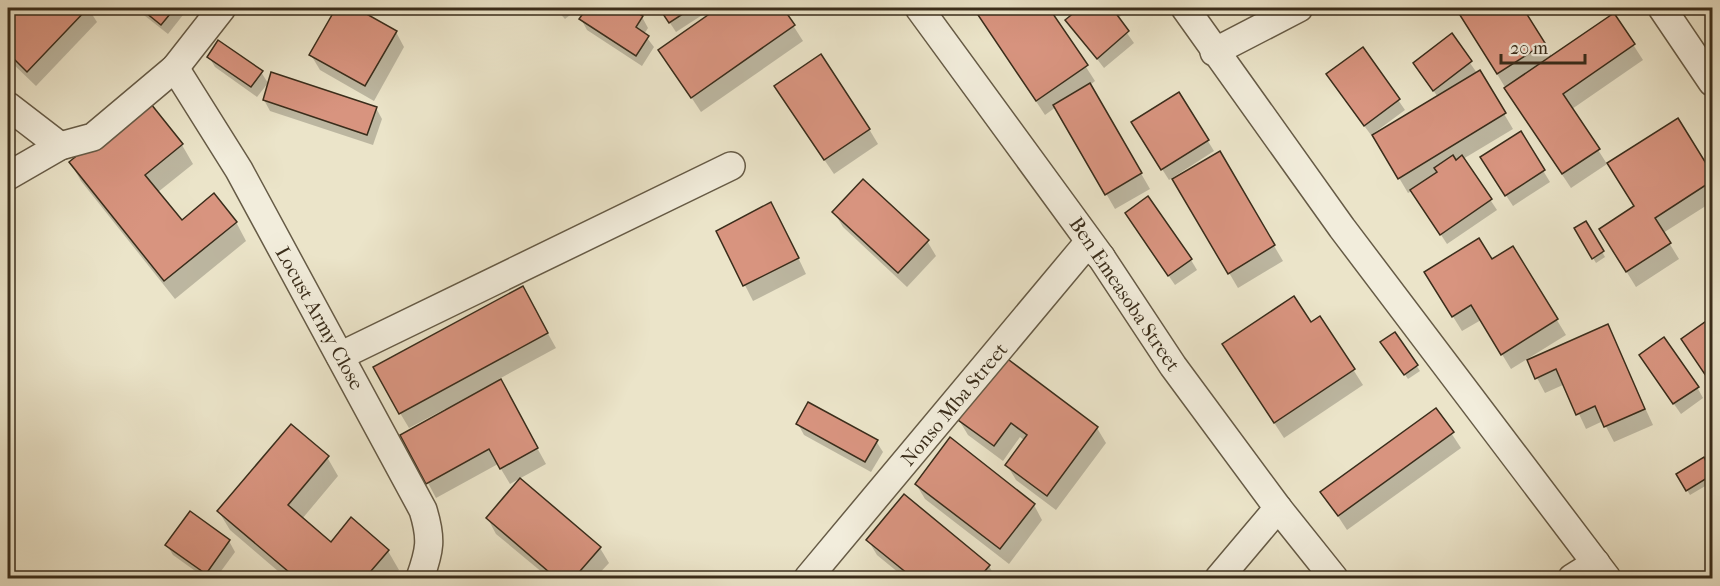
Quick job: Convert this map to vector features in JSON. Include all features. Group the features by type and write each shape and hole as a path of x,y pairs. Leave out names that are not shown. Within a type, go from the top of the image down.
{"street":[{"path":"8,176 60,146 93,137 175,68 222,8"},
{"name":"Ben Emeasoba Street","path":"919,8 1101,257 1173,366 1278,508 1334,579"},
{"path":"1185,8 1214,52 1342,228 1601,571 1572,579"},
{"path":"1214,52 1299,8"},
{"path":"1662,8 1713,82"},
{"name":"Locust Army Close","path":"175,68 238,170 423,510 430,533 429,553 420,579"},
{"path":"8,106 60,146"},
{"path":"340,356 731,166"},
{"name":"Nonso Mba Street","path":"808,579 1087,244 1101,257"},
{"path":"1219,579 1278,508"}],"building":[{"path":"13,8 88,8 27,72 8,53 8,14"},
{"path":"140,8 175,8 161,25"},
{"path":"336,8 356,8 397,31 365,86 309,55"},
{"path":"587,8 629,8 643,16 636,27 649,36 636,56 579,19"},
{"path":"659,8 692,8 669,23"},
{"path":"718,8 783,8 795,25 691,98 658,50"},
{"path":"982,8 1049,8 1088,65 1036,101 976,12"},
{"path":"1080,8 1112,8 1129,31 1097,59 1065,20"},
{"path":"1464,8 1523,8 1545,43 1497,74 1458,12"},
{"path":"1614,13 1635,44 1563,94 1600,149 1562,174 1504,88"},
{"path":"1452,33 1472,61 1433,91 1413,63"},
{"path":"218,40 263,71 251,87 207,57"},
{"path":"1363,47 1400,99 1364,126 1326,74"},
{"path":"821,54 870,129 824,160 774,86"},
{"path":"1480,70 1506,113 1398,179 1372,135"},
{"path":"271,72 377,107 367,135 263,100"},
{"path":"1090,83 1142,173 1105,195 1053,105"},
{"path":"1179,92 1209,140 1161,170 1131,122"},
{"path":"147,99 183,144 145,175 182,220 214,193 237,222 164,281 69,162"},
{"path":"1678,118 1712,173 1712,181 1655,218 1671,243 1626,272 1599,229 1634,206 1607,163"},
{"path":"1521,131 1545,170 1505,196 1480,157"},
{"path":"1220,151 1275,245 1228,274 1172,179"},
{"path":"1453,155 1456,160 1462,155 1492,199 1440,235 1410,190 1437,172 1434,168"},
{"path":"863,179 929,240 898,273 832,212"},
{"path":"1148,196 1192,259 1168,276 1125,213"},
{"path":"771,202 799,258 743,286 716,231"},
{"path":"1586,221 1604,251 1592,259 1574,228"},
{"path":"1479,238 1492,259 1513,246 1558,319 1501,355 1471,305 1452,317 1424,272"},
{"path":"523,286 548,333 399,414 373,367"},
{"path":"1294,296 1311,322 1320,316 1355,369 1274,423 1222,344"},
{"path":"1712,317 1712,371 1706,376 1681,339"},
{"path":"1608,324 1645,409 1604,427 1595,406 1576,415 1556,369 1535,379 1527,360"},
{"path":"1395,332 1418,365 1404,375 1380,342"},
{"path":"1664,337 1699,387 1673,404 1639,355"},
{"path":"1005,357 1098,427 1047,496 1005,465 1027,435 1011,423 994,446 958,420"},
{"path":"501,379 538,448 500,469 489,449 426,484 400,435"},
{"path":"808,402 878,440 865,462 796,424"},
{"path":"1436,408 1454,432 1338,516 1320,492"},
{"path":"291,424 329,456 288,505 331,542 351,517 389,550 365,578 296,578 217,511"},
{"path":"950,437 1035,504 1000,549 915,484"},
{"path":"1704,457 1712,475 1686,491 1676,474"},
{"path":"520,478 601,547 574,578 556,578 486,518"},
{"path":"904,494 990,565 979,578 913,578 866,540"},
{"path":"190,511 230,540 206,574 165,545"}]}
